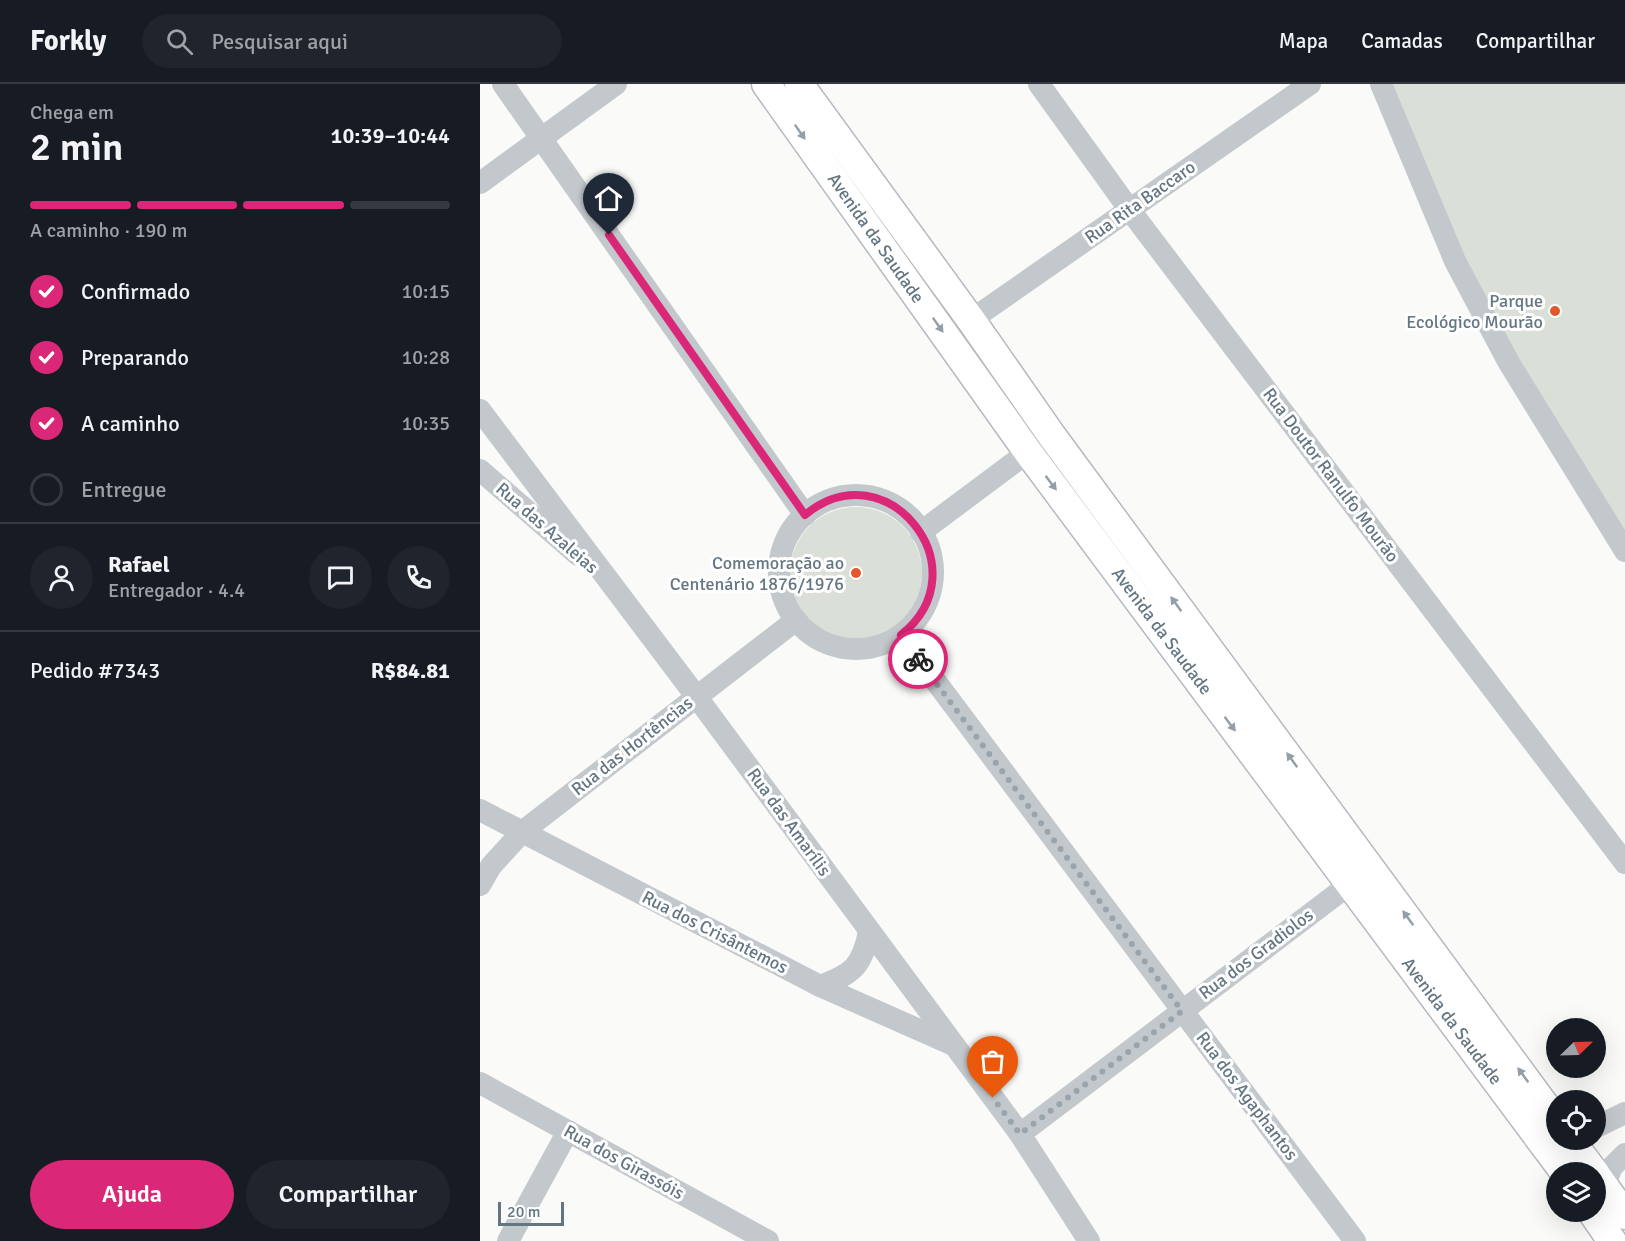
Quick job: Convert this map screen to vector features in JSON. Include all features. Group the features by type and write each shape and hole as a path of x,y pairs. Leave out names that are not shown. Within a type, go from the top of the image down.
{"main road":[{"name":"Avenida da Saudade","path":"766,84 1028,452 1557,1162"},
{"name":"Avenida da Saudade","path":"800,84 1052,436 1546,1107"},
{"path":"1573,1150 1584,1162"},
{"path":"1606,1189 1625,1215"},
{"path":"1599,1222 1612,1241"}],"street":[{"path":"503,84 805,515"},
{"path":"480,183 616,84"},
{"name":"Rua Doutor Ranulfo Mourão","path":"1039,84 1129,209 1625,863"},
{"name":"Rua Rita Baccaro","path":"971,320 1310,84"},
{"path":"1380,84 1455,261 1509,363 1625,551"},
{"name":"Rua das Amarílis","path":"480,410 614,586 1020,1134 1089,1241"},
{"path":"921,532 1028,452"},
{"name":"Rua das Azaleias","path":"480,470 614,586"},
{"path":"850,496 867,496 898,508 921,532 930,554 931,588 923,611 901,635 870,648 845,648 815,637 796,620 782,590 780,566 786,541 794,527 819,505 850,496"},
{"name":"Rua das Hortências","path":"480,885 490,866 522,832 796,620"},
{"name":"Rua dos Agaphantos","path":"901,635 1355,1241"},
{"name":"Rua dos Crisântemos","path":"480,810 820,986 954,1045"},
{"name":"Rua dos Gradiolos","path":"1020,1134 1350,884"},
{"path":"820,986 845,976 858,963 866,948 869,932"},
{"name":"Rua dos Girassóis","path":"480,1083 768,1241"},
{"path":"1606,1122 1625,1113"},
{"path":"508,1241 568,1131"},
{"path":"1606,1172 1625,1154"}],"shaded area":[{"name":"Parque Ecológico Mourão","path":"1382,84 1625,84 1625,539 1510,361"},
{"path":"856,507 881,512 903,526 917,548 922,573 917,598 903,620 881,634 856,639 831,634 809,620 795,598 790,573 795,548 809,526 831,512"}],"building":[{"name":"Comemoração ao Centenário 1876/1976","path":"853,567 859,567 863,574 859,581 853,581 849,577 849,571"}],"way so far":[{"path":"918,659 1182,1011 1020,1134 993,1098"}],"place":[{"name":"Parque Ecológico Mourão","path":"1555,311"},
{"name":"Comemoração ao Centenário 1876/1976","path":"856,573"}],"route":[{"path":"609,235 805,515 826,501 850,496 867,496 898,508 921,532 930,554 931,588 923,611 901,635 918,659"}]}
